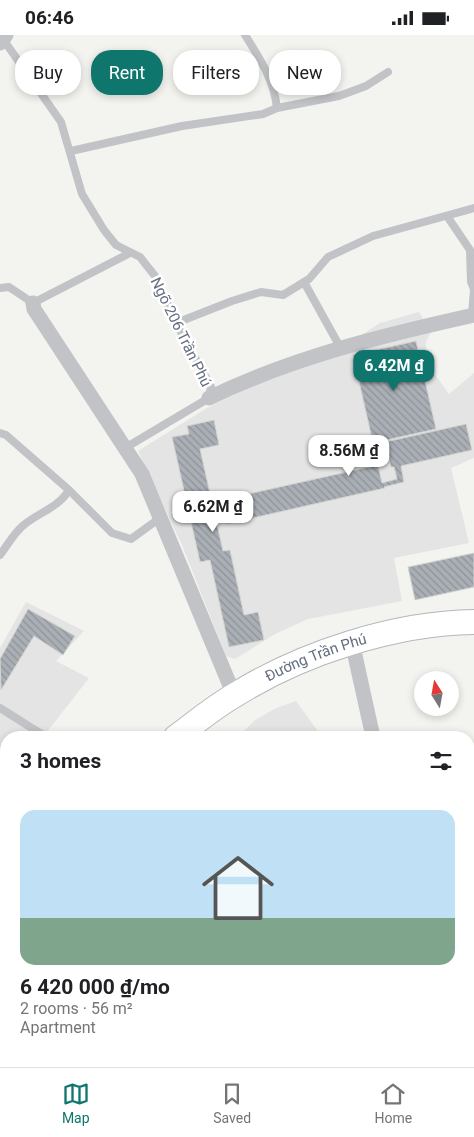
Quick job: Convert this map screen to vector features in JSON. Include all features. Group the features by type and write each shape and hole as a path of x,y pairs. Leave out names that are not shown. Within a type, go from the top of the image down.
{"main road":[{"name":"Đường Trần Phú","path":"184,731 234,695 265,678 325,652 352,642 396,630 474,622"}],"street":[{"path":"33,303 34,309 142,474 234,695"},
{"path":"209,399 340,347 473,315"},
{"path":"352,642 371,731"}],"lane":[{"path":"245,35 267,71 275,95 277,109"},
{"name":"Ngõ 206 Trần Phú","path":"3,39 61,122 82,194 104,230 116,245 140,257 155,276 176,323 211,387 209,399 125,448"},
{"path":"70,151 182,125 263,114 277,109 340,96 366,86 388,72"},
{"path":"176,323 232,301 262,292 283,295 304,282 328,257 373,236 474,208"},
{"path":"447,216 470,250 471,282 474,289 473,315"},
{"path":"0,288 9,287 33,303 130,253"},
{"path":"304,282 340,347"},
{"path":"0,433 6,435 69,490 112,533 131,539 160,518"},
{"path":"0,555 18,530 32,519 50,509 69,490"},
{"path":"0,708 36,731"}],"shaded area":[{"path":"419,312 431,332 426,342 426,355 431,369 449,394 474,373 474,458 451,468 469,543 394,558 402,601 308,619 275,634 235,659 226,656 182,545 138,451 207,408 248,388 325,359 380,323"},
{"path":"26,602 84,631 56,661 89,678 48,731 0,731 0,648"},
{"path":"296,701 318,731 244,731 254,721 274,709"}],"building":[{"path":"416,341 436,429 373,443 353,355"},
{"path":"214,420 219,445 200,449 223,551 230,550 244,615 258,612 264,640 229,647 210,560 200,562 172,437 189,434 187,426"},
{"path":"466,424 472,450 401,466 404,482 226,524 221,500 378,465 382,483 397,479 394,467 391,467 385,442"},
{"path":"474,553 474,587 415,600 408,567"},
{"path":"28,609 75,636 63,655 34,636 1,690 0,659"}]}
